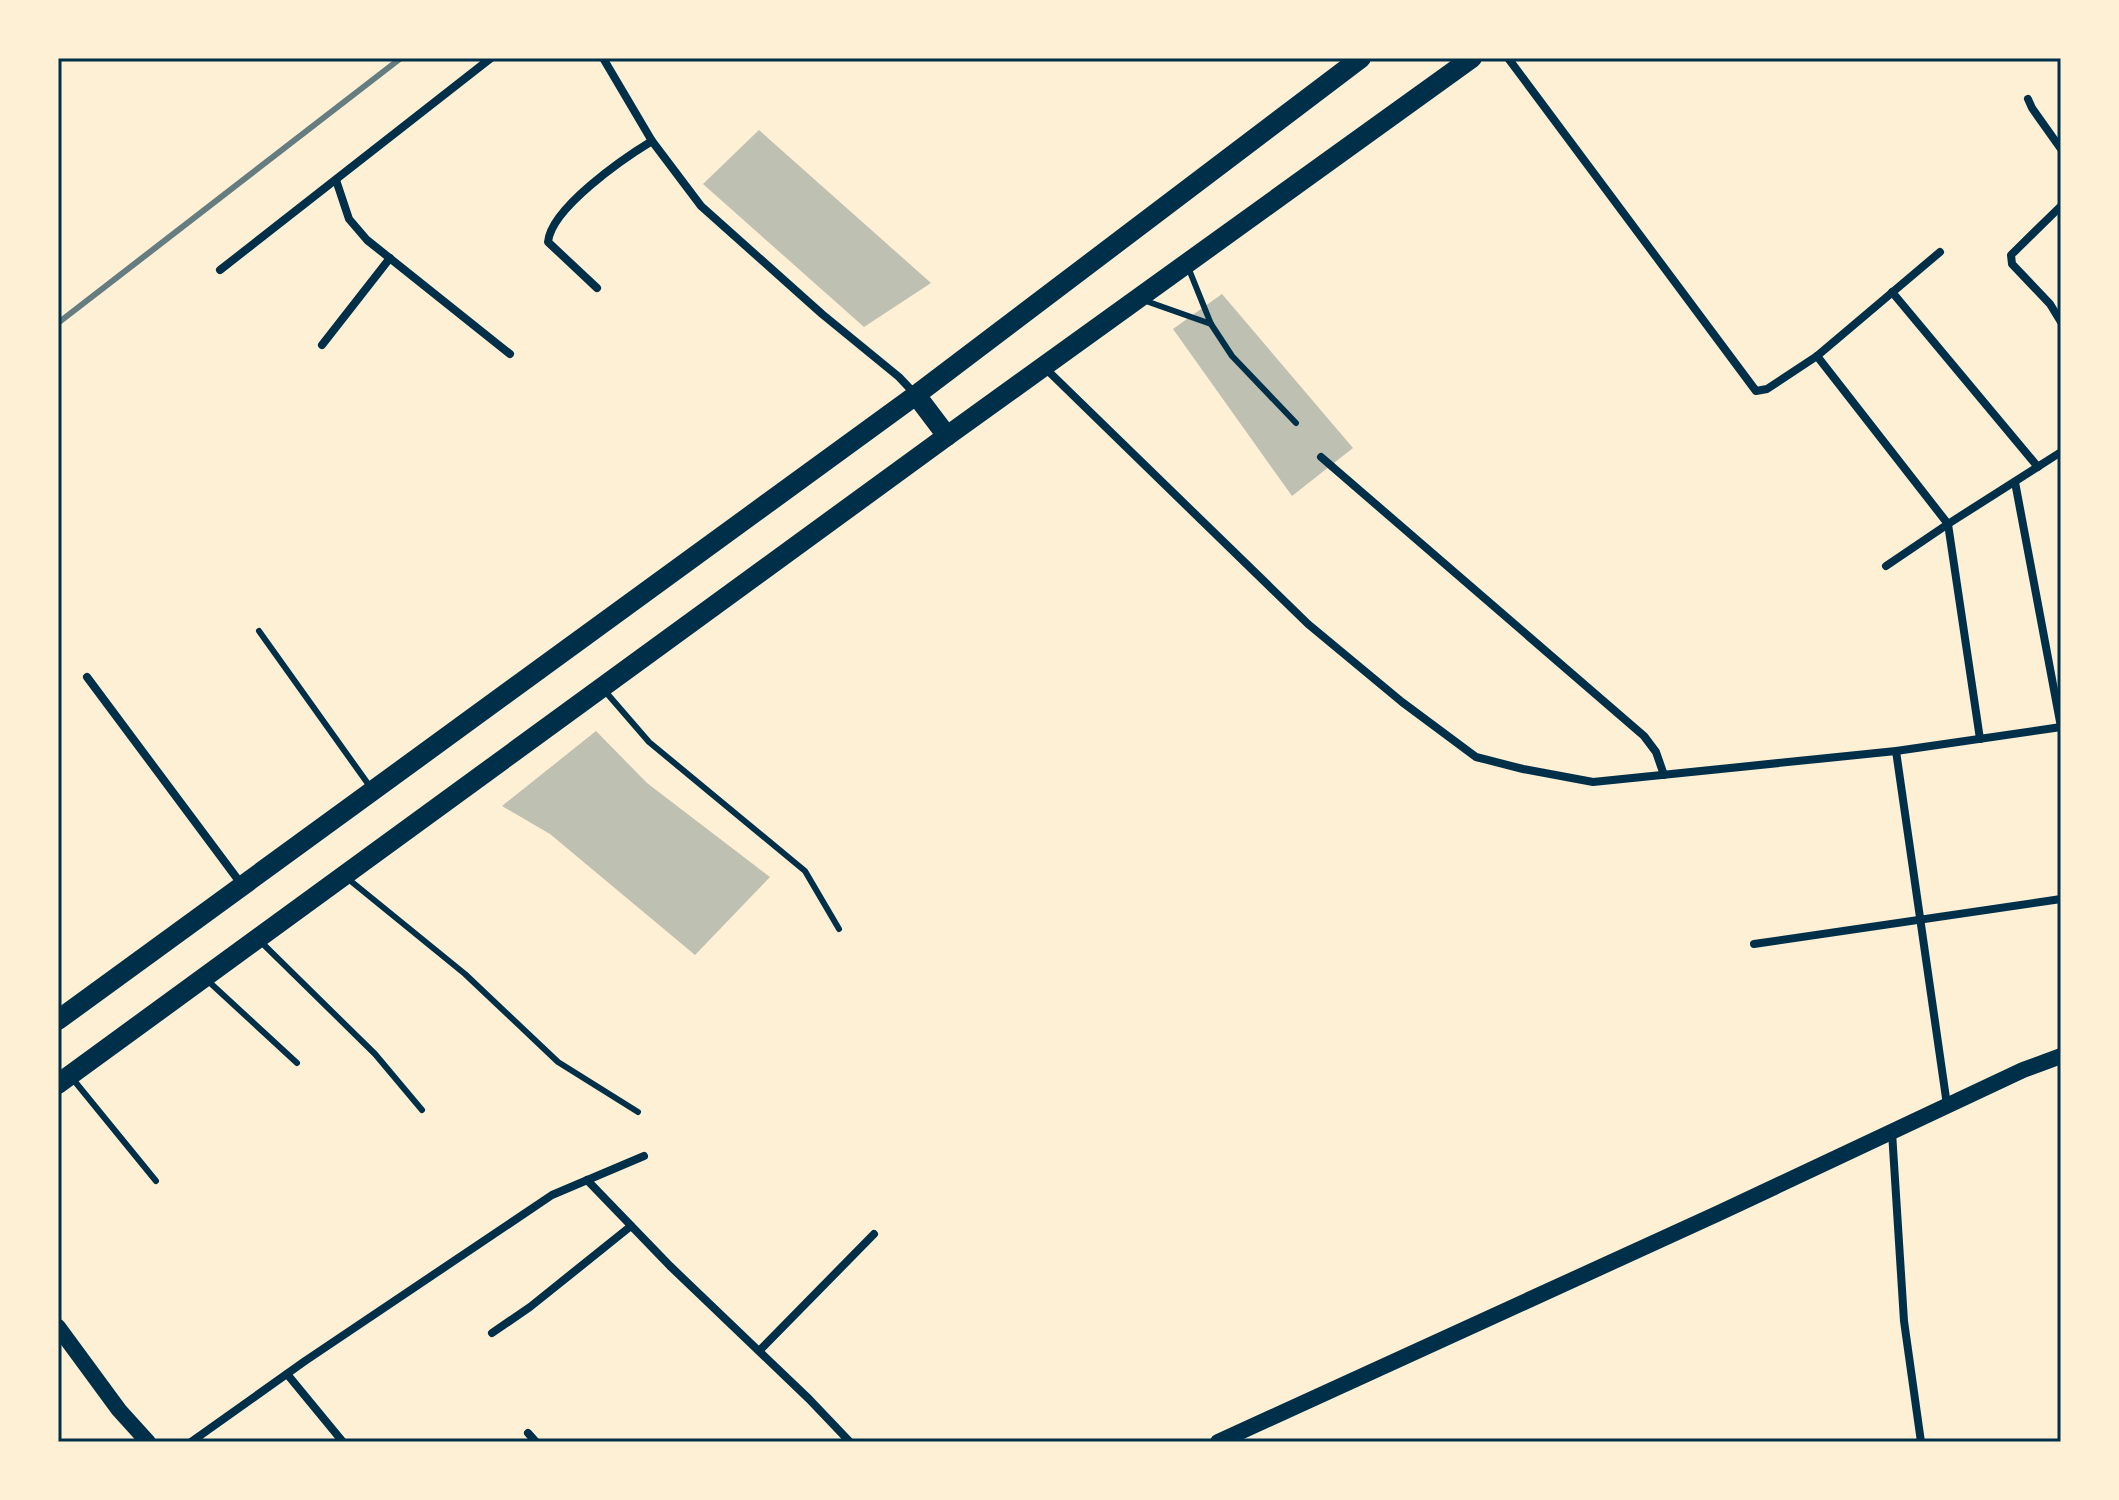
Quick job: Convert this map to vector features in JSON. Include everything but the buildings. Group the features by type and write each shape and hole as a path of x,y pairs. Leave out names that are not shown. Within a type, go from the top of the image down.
{"highway":[{"path":"58,1020 916,395 1361,58"},
{"path":"64,1080 947,436 1472,58"},
{"path":"916,395 947,436"}],"main road":[{"path":"1218,1442 1691,1227 2023,1070 2061,1056"},
{"path":"58,1327 119,1410 148,1442"}],"street":[{"path":"220,270 491,58"},
{"path":"603,58 652,141 701,206 916,395"},
{"path":"1508,58 1756,391 1767,389 1817,356 1940,252"},
{"path":"2028,99 2061,149"},
{"path":"597,288 548,242 549,231 586,189 619,161 652,141"},
{"path":"336,180 349,219 367,240 510,354"},
{"path":"2061,206 2011,255 2012,264 2050,304 2061,322"},
{"path":"322,345 390,258"},
{"path":"1892,292 2038,467"},
{"path":"1817,356 1948,524 1980,739"},
{"path":"1043,367 1308,624 1402,702 1476,757 1593,782 1896,751 2061,727 2015,482"},
{"path":"1886,566 2061,452"},
{"path":"1321,457 1644,736 1656,752 1664,775"},
{"path":"87,677 242,886"},
{"path":"1896,751 1947,1105"},
{"path":"1754,944 2061,899"},
{"path":"1892,1131 1904,1321 1921,1442"},
{"path":"191,1442 552,1195 644,1156"},
{"path":"587,1180 850,1442"},
{"path":"492,1333 530,1307 631,1226"},
{"path":"759,1351 874,1234"},
{"path":"287,1374 343,1442"},
{"path":"528,1433 536,1442"}],"lane":[{"path":"1187,264 1211,324 1232,356 1296,423"},
{"path":"1138,299 1211,324"},
{"path":"259,631 373,791"},
{"path":"602,688 649,742 805,871 839,929"},
{"path":"344,876 465,974 558,1062 638,1112"},
{"path":"257,939 375,1054 422,1110"},
{"path":"204,977 297,1063"},
{"path":"64,1080 156,1181"}],"railway":[{"path":"58,323 401,58"}]}
